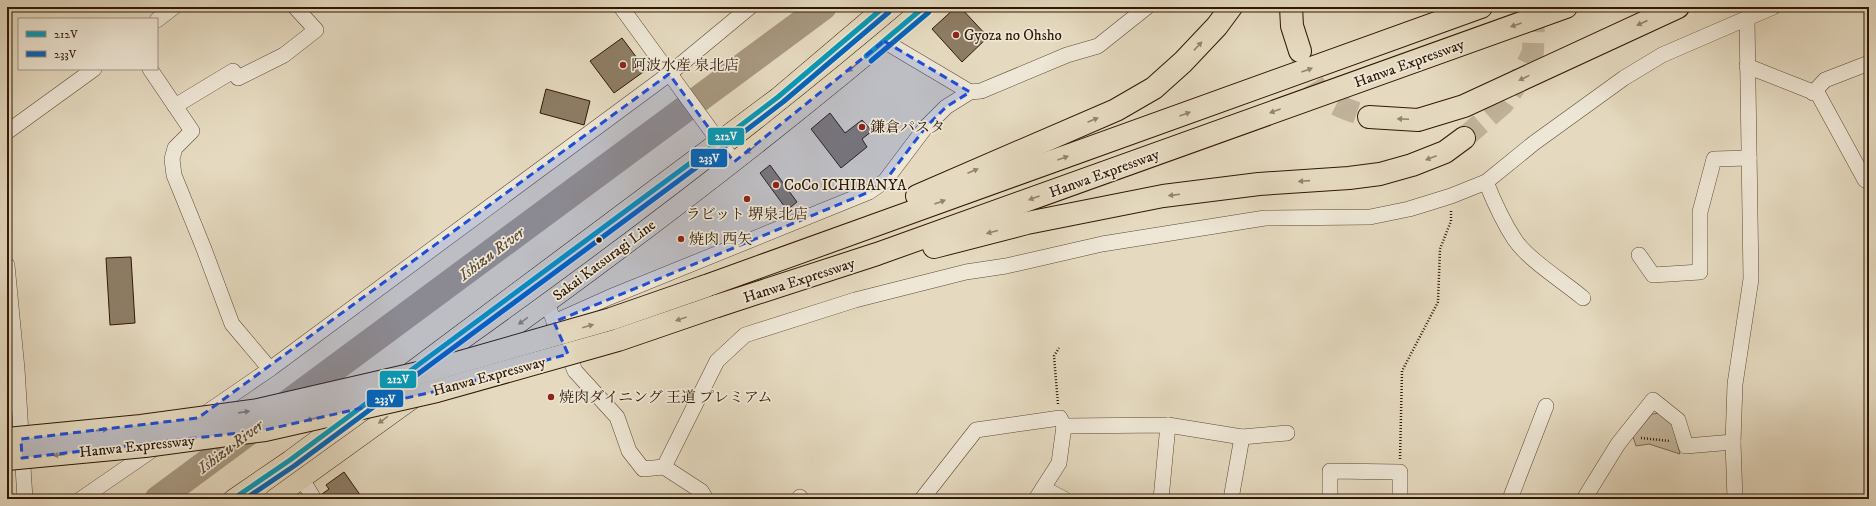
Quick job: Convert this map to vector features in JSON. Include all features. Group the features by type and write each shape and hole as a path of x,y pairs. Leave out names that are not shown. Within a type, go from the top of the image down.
{"highway":[{"path":"706,286 1116,110 1154,88 1183,62 1217,26 1231,7"},
{"path":"1291,7 1292,26 1300,51"},
{"name":"Hanwa Expressway","path":"7,439 141,426 258,410 444,367 611,319 1481,7"},
{"name":"Hanwa Expressway","path":"7,459 145,446 265,430 437,391 618,340 877,254 1566,7"},
{"path":"1369,117 1418,120 1464,106 1678,7"},
{"path":"877,254 928,249 1027,223 1163,196 1259,184 1348,178 1380,174 1412,165 1445,152 1464,138"}],"main road":[{"name":"Sakai Katsuragi Line","path":"233,499 309,446 715,134 778,97 884,7"},
{"name":"Sakai Katsuragi Line","path":"274,499 546,304 734,162 809,104 924,7"}],"street":[{"path":"158,19 174,7"},
{"path":"175,106 233,71 238,78 284,55 316,30 295,7"},
{"path":"620,7 715,134 734,162"},
{"path":"81,499 270,369 671,77 750,7"},
{"path":"554,322 610,297 869,192 885,181 925,128 946,107 970,92 981,91 1067,55 1098,46 1147,7"},
{"path":"1734,499 1733,442 1735,384 1751,279 1748,66 1759,11"},
{"path":"664,467 717,361 745,335 862,298 966,272 1006,266 1102,244 1265,218 1370,217 1451,196 1486,182 1534,143 1624,78 1662,55 1759,11"},
{"path":"884,41 970,92"},
{"path":"1813,93 1825,80 1869,64"},
{"path":"1748,66 1818,94 1865,180 1869,178"},
{"path":"7,141 13,128 93,70"},
{"path":"151,70 192,131 175,148 172,159 174,175 232,324 270,369"},
{"path":"1639,255 1653,275 1700,272 1700,212 1714,159 1749,158"},
{"path":"1486,182 1494,201 1516,241 1531,256 1583,298"},
{"path":"7,265 12,370 25,499"},
{"path":"546,304 576,371 617,417 629,451 643,469 664,467 701,491 706,499"},
{"path":"1584,499 1614,450 1653,400 1678,420 1686,446 1733,442"},
{"path":"1510,499 1546,406"},
{"path":"1062,422 1059,463 1039,494 1064,499"},
{"path":"922,499 976,430 1062,422 1168,425 1242,437 1287,433"},
{"path":"1161,499 1168,425"},
{"path":"1231,499 1242,437"},
{"path":"1330,499 1330,471 1400,472 1400,499"},
{"path":"302,479 314,499"}],"path":[{"path":"1400,472 1402,371 1438,302 1440,249 1451,221 1451,196"},
{"path":"1059,348 1054,356 1062,422"},
{"path":"1629,431 1641,438 1651,440 1684,440"}],"highlighted area":[{"path":"884,41 970,92 946,107 925,128 885,181 869,192 554,322 568,354 437,391 265,430 22,458 21,439 198,418 669,74 734,162"}],"shaded area":[{"path":"1660,413 1672,423 1680,454 1649,444 1636,446 1633,437 1652,414"}],"building":[{"path":"956,7 960,7 988,37 962,62 932,29"},
{"path":"622,38 646,70 614,93 590,61"},
{"path":"546,89 590,101 584,125 540,113"},
{"path":"830,113 845,133 862,120 872,131 862,139 867,147 841,168 811,129"},
{"path":"770,165 797,202 787,210 760,173"},
{"path":"131,257 135,323 110,325 106,258"},
{"path":"344,472 363,499 323,499 322,494 329,489 326,485"}],"waterway":[{"name":"Ishizu River","path":"158,499 823,7"}],"tunnel":[{"path":"1464,138 1503,104 1520,79 1533,52 1533,7"},
{"path":"1300,52 1311,79 1317,89 1324,96 1331,102 1341,107 1369,117"}],"transit line":[{"name":"212V","path":"233,499 290,460 728,135 778,97 884,7"},
{"name":"212V","path":"866,56 924,7"},
{"name":"233V","path":"245,499 294,466 732,141 783,102 889,12"},
{"name":"233V","path":"871,61 929,12"}],"place":[{"name":"Gyoza no Ohsho","path":"956,35"},
{"name":"阿波水産 泉北店","path":"623,65"},
{"name":"鎌倉パスタ","path":"862,127"},
{"name":"CoCo ICHIBANYA","path":"776,185"},
{"name":"ラビット 堺泉北店","path":"747,199"},
{"name":"焼肉 西矢","path":"681,239"},
{"name":"焼肉ダイニング 王道 プレミアム","path":"551,397"}]}
